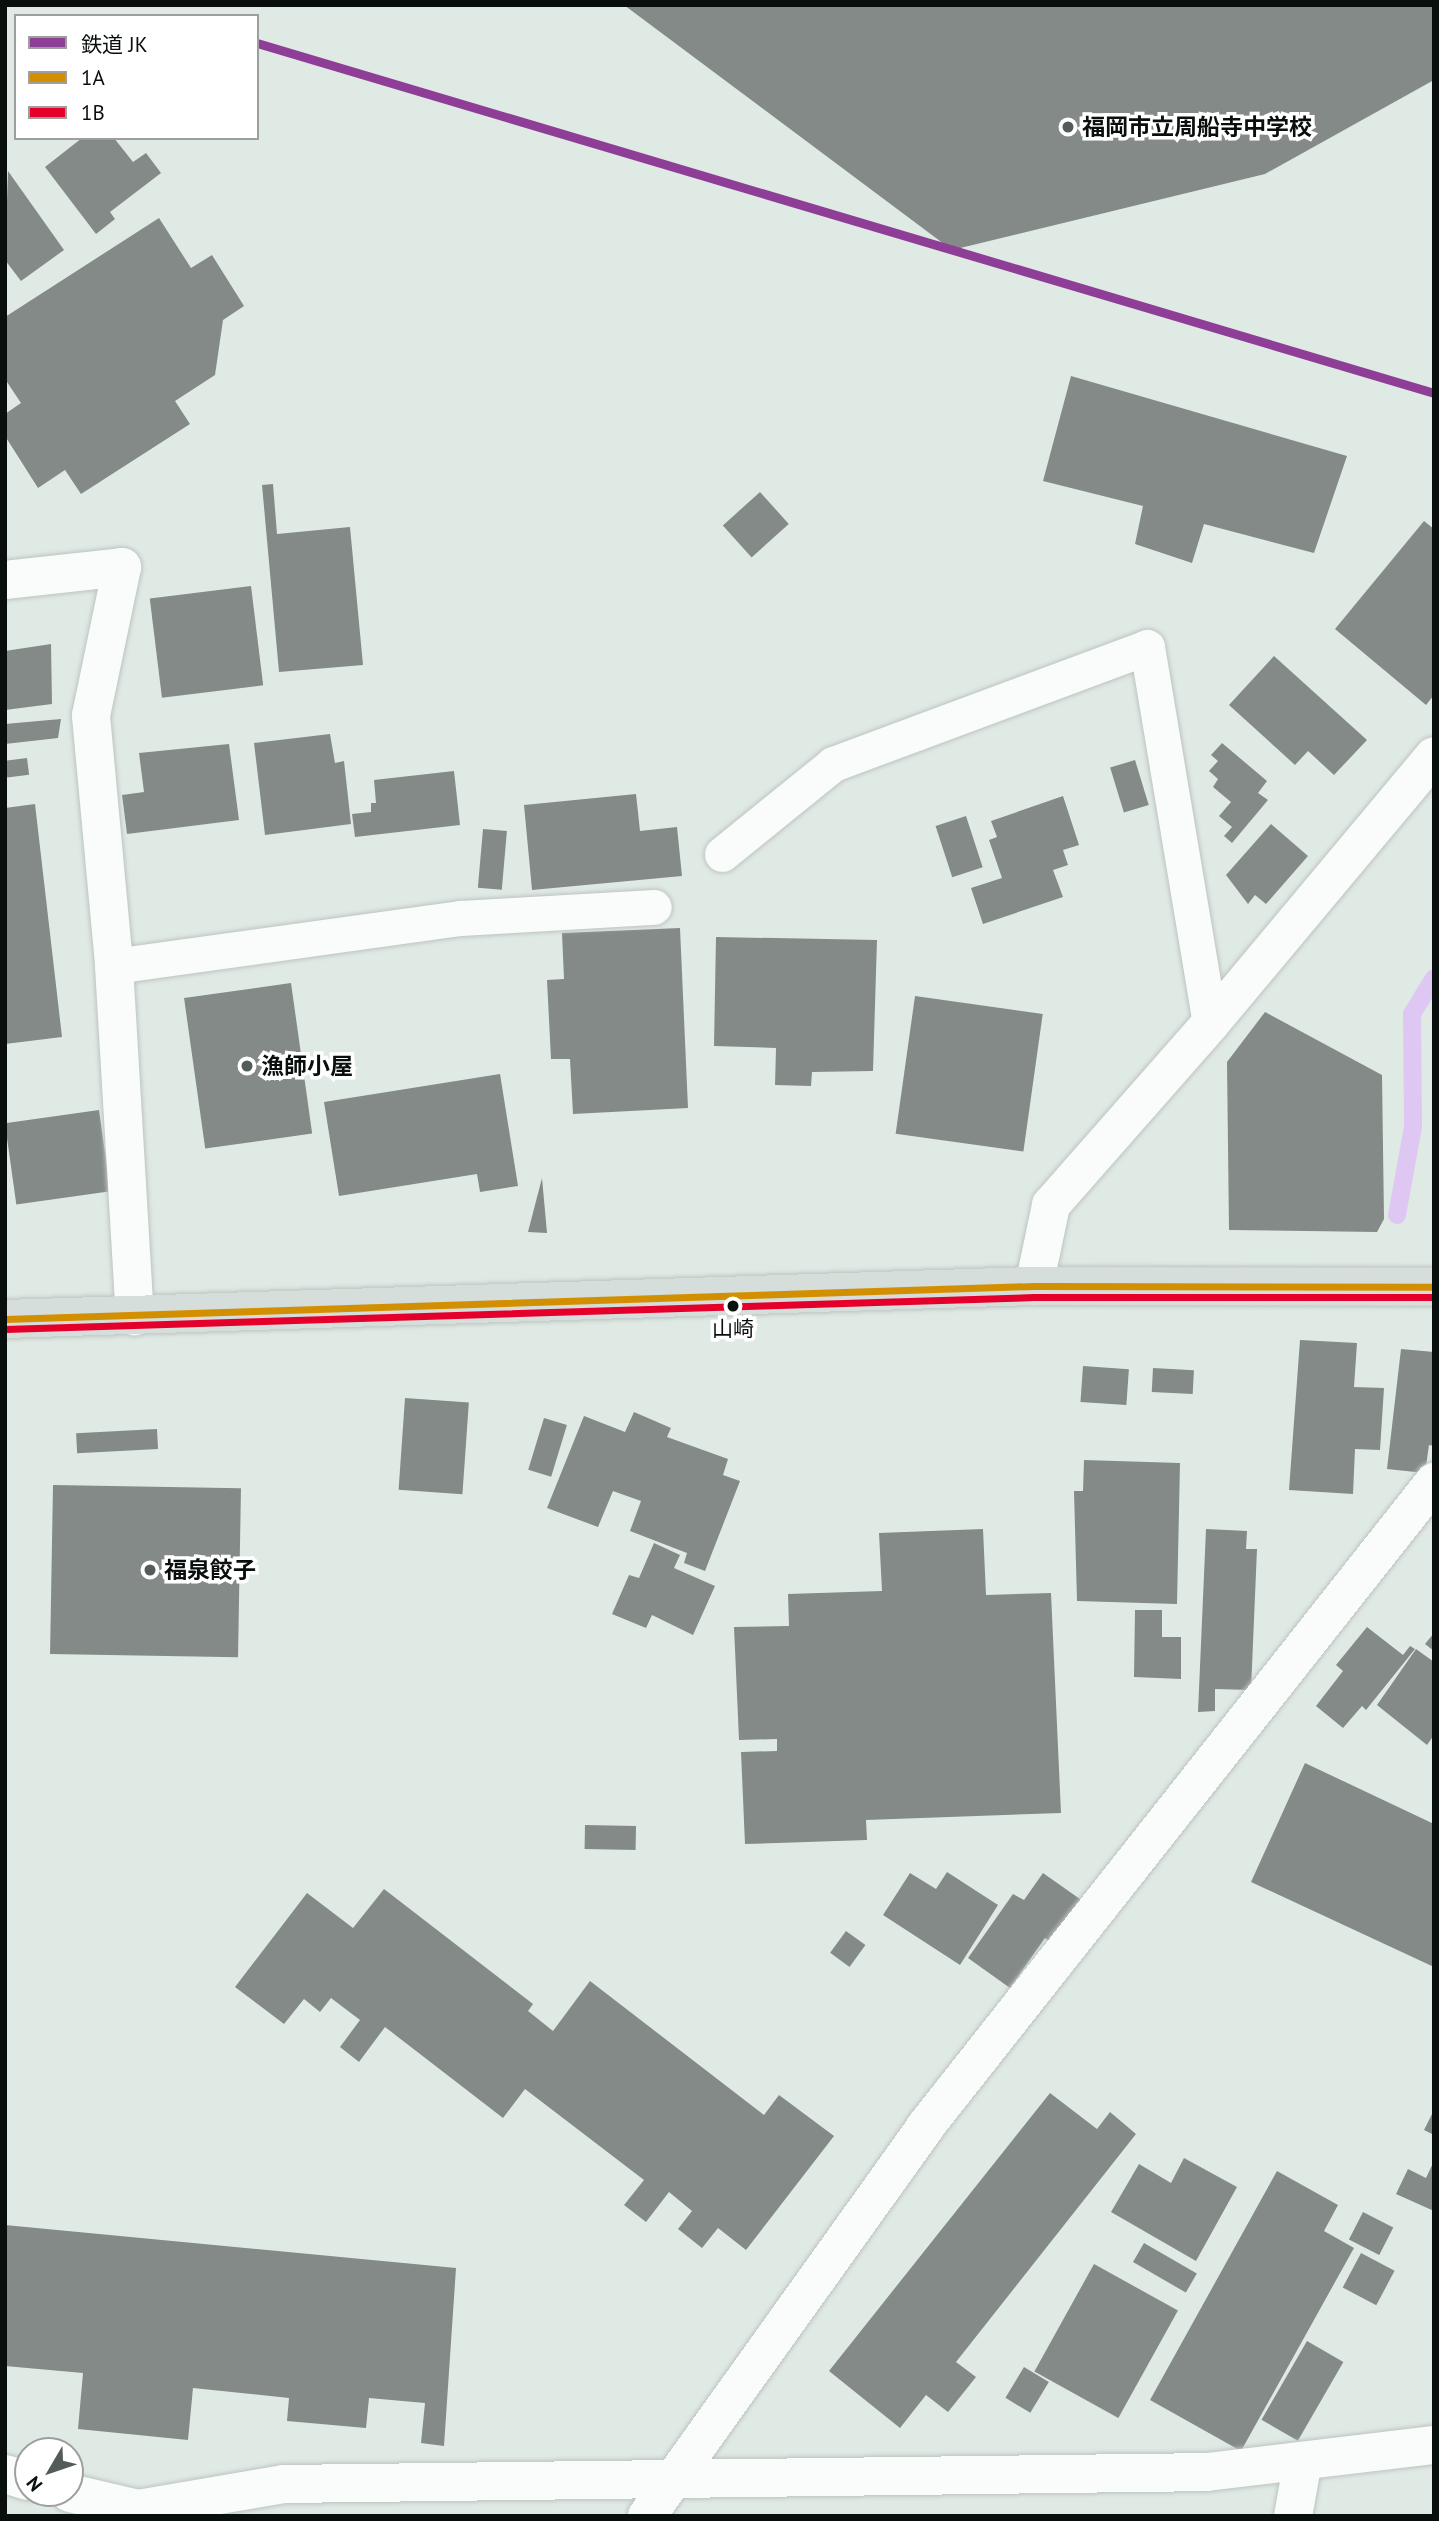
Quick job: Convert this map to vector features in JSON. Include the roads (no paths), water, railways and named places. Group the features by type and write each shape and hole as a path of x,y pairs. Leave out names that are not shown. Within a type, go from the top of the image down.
{"highway":[{"path":"5,1319 1034,1286 1434,1287"}],"street":[{"path":"5,580 122,567 91,716 114,966 135,1316"},
{"path":"1034,1286 1051,1205 1210,1024 1434,756"},
{"path":"647,2516 676,2480 925,2127 1434,1482"},
{"path":"84,2496 138,2509 284,2484 1207,2472 1434,2445"},
{"path":"1293,2516 1303,2461"}],"lane":[{"path":"722,854 833,764 1147,647 1210,1024"},
{"path":"114,966 461,918 654,907"}],"waterway":[{"path":"1397,1215 1413,1127 1412,1014 1434,978"}],"rail line":[{"name":"JK","path":"259,44 1434,393"}],"place":[{"name":"福岡市立周船寺中学校","path":"1068,127"},
{"name":"漁師小屋","path":"247,1066"},
{"name":"山崎","path":"733,1306"},
{"name":"福泉餃子","path":"150,1570"}]}
